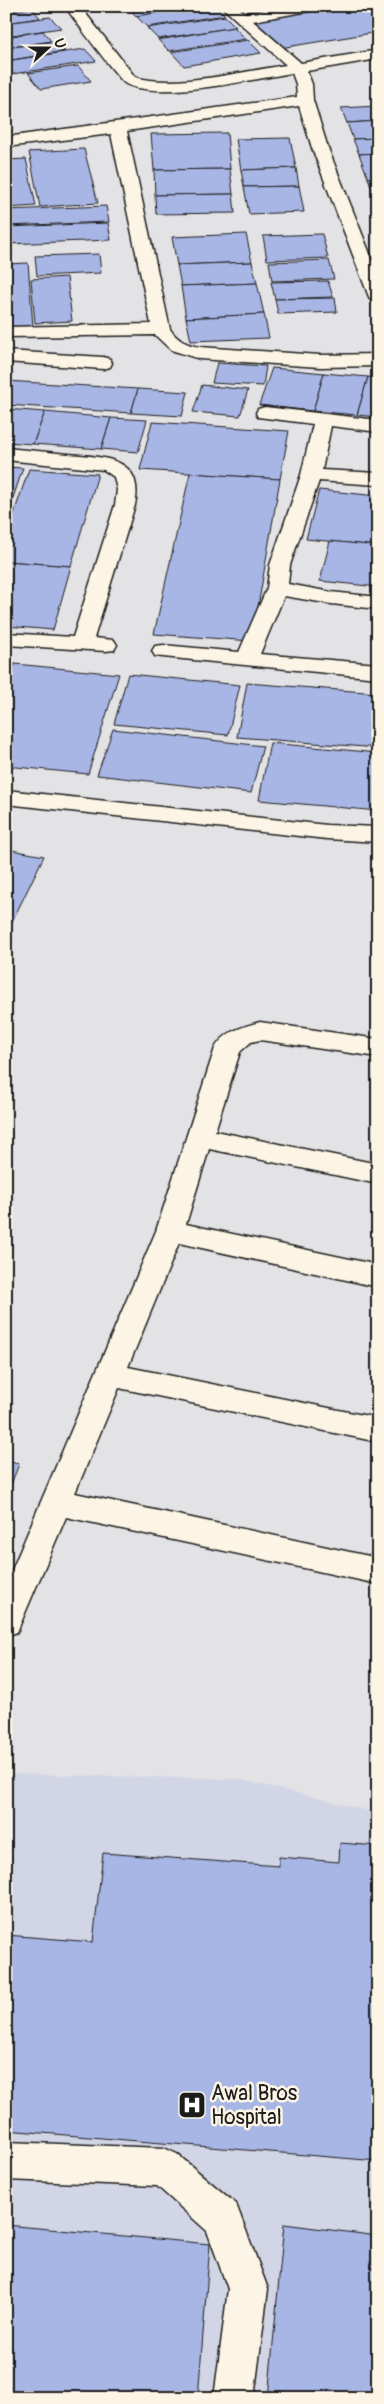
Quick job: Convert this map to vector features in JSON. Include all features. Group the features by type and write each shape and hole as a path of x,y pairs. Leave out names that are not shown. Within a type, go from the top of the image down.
{"street":[{"path":"72,6 130,80 137,84 171,86 298,68 378,54"},
{"path":"228,6 298,68 304,84 305,100 346,220 378,297"},
{"path":"242,18 314,6"},
{"path":"6,142 118,128 305,100"},
{"path":"118,128 161,329 172,344 183,350 200,353 320,361 378,360"},
{"path":"6,332 161,329"},
{"path":"6,356 103,363"},
{"path":"265,414 378,426"},
{"path":"247,658 277,588 280,565 311,475 323,421"},
{"path":"6,454 103,463 114,466 122,473 126,481 128,492 125,505 81,644"},
{"path":"311,475 378,479"},
{"path":"277,588 331,598 378,603"},
{"path":"6,639 106,646"},
{"path":"164,651 378,671"},
{"path":"6,797 327,832 378,835"},
{"path":"6,1622 170,1231 228,1048 242,1036 260,1030 378,1048"},
{"path":"199,1137 378,1174"},
{"path":"170,1231 378,1276"},
{"path":"110,1375 378,1430"},
{"path":"56,1502 378,1571"},
{"path":"6,2161 164,2167 222,2218 248,2289 234,2398"}],"shaded area":[{"name":"Awal Bros Hospital","path":"6,1774 239,1779 378,1813 378,2398 6,2398"}],"building":[{"path":"6,6 40,6 6,11"},
{"path":"127,6 197,6 136,16"},
{"path":"200,6 216,6 225,15 147,27 136,16"},
{"path":"329,6 378,6 378,32 280,48 250,19"},
{"path":"32,8 40,18 6,23 6,12"},
{"path":"225,16 236,27 158,39 147,28"},
{"path":"50,17 61,28 6,36 6,23"},
{"path":"234,27 246,39 169,51 158,40"},
{"path":"43,31 51,41 6,48 6,37"},
{"path":"248,40 261,53 184,66 171,52"},
{"path":"56,41 65,51 6,61 6,48"},
{"path":"85,49 96,61 6,75 6,61"},
{"path":"78,66 91,81 41,89 28,73"},
{"path":"378,106 378,121 347,123 341,108"},
{"path":"378,121 378,138 353,139 347,123"},
{"path":"227,133 230,169 154,170 151,134"},
{"path":"290,138 296,168 241,170 236,139"},
{"path":"378,138 378,153 359,154 353,139"},
{"path":"84,149 98,203 40,207 29,152"},
{"path":"378,153 378,178 368,178 359,154"},
{"path":"26,159 36,206 6,208 6,160"},
{"path":"296,168 299,186 244,187 241,170"},
{"path":"230,169 233,194 155,195 154,170"},
{"path":"368,178 378,178 378,198 376,198"},
{"path":"299,186 304,212 249,214 244,187"},
{"path":"233,194 235,213 156,214 155,195"},
{"path":"106,206 109,222 6,226 6,210"},
{"path":"108,223 111,240 6,244 6,227"},
{"path":"246,234 252,262 177,265 172,237"},
{"path":"322,234 328,258 267,260 263,236"},
{"path":"99,254 101,273 37,276 35,256"},
{"path":"329,260 334,279 272,281 269,262"},
{"path":"252,262 257,283 181,286 177,265"},
{"path":"28,263 33,327 6,328 6,264"},
{"path":"67,277 72,321 35,323 31,279"},
{"path":"328,281 333,297 275,299 271,282"},
{"path":"257,283 264,314 186,318 181,286"},
{"path":"335,298 337,312 278,314 275,299"},
{"path":"264,314 269,338 191,341 186,318"},
{"path":"217,363 266,366 263,386 212,383"},
{"path":"272,368 324,373 313,411 259,405"},
{"path":"324,373 368,377 357,415 313,411"},
{"path":"368,377 378,378 378,417 357,415"},
{"path":"6,381 138,389 131,413 6,405"},
{"path":"202,385 248,390 240,416 193,412"},
{"path":"138,389 188,392 182,416 131,413"},
{"path":"6,409 45,412 33,444 6,442"},
{"path":"45,412 111,418 101,449 33,444"},
{"path":"111,418 147,420 138,452 101,449"},
{"path":"152,422 289,431 280,479 140,470"},
{"path":"6,467 23,468 12,501 6,500"},
{"path":"29,469 98,474 71,566 6,561 6,537"},
{"path":"190,473 280,479 252,641 154,634"},
{"path":"319,490 378,496 378,546 306,539"},
{"path":"330,541 378,546 378,587 320,581"},
{"path":"6,561 71,566 53,630 6,626"},
{"path":"6,663 15,664 6,687"},
{"path":"15,664 119,674 88,774 6,766 6,687"},
{"path":"128,674 240,685 228,735 114,724"},
{"path":"247,683 378,693 378,748 237,737"},
{"path":"113,729 263,746 251,793 97,775"},
{"path":"270,743 378,753 378,811 259,800"},
{"path":"6,849 44,856 6,934"},
{"path":"6,1461 19,1464 6,1497"},
{"path":"340,1843 378,1846 378,2161 6,2130 6,1935 93,1942 103,1853 279,1866 279,1857 339,1862"},
{"path":"284,2224 378,2236 378,2398 268,2398"},
{"path":"6,2225 210,2244 198,2398 6,2398"}],"place":[{"name":"Awal Bros Hospital","path":"192,2105"}]}
